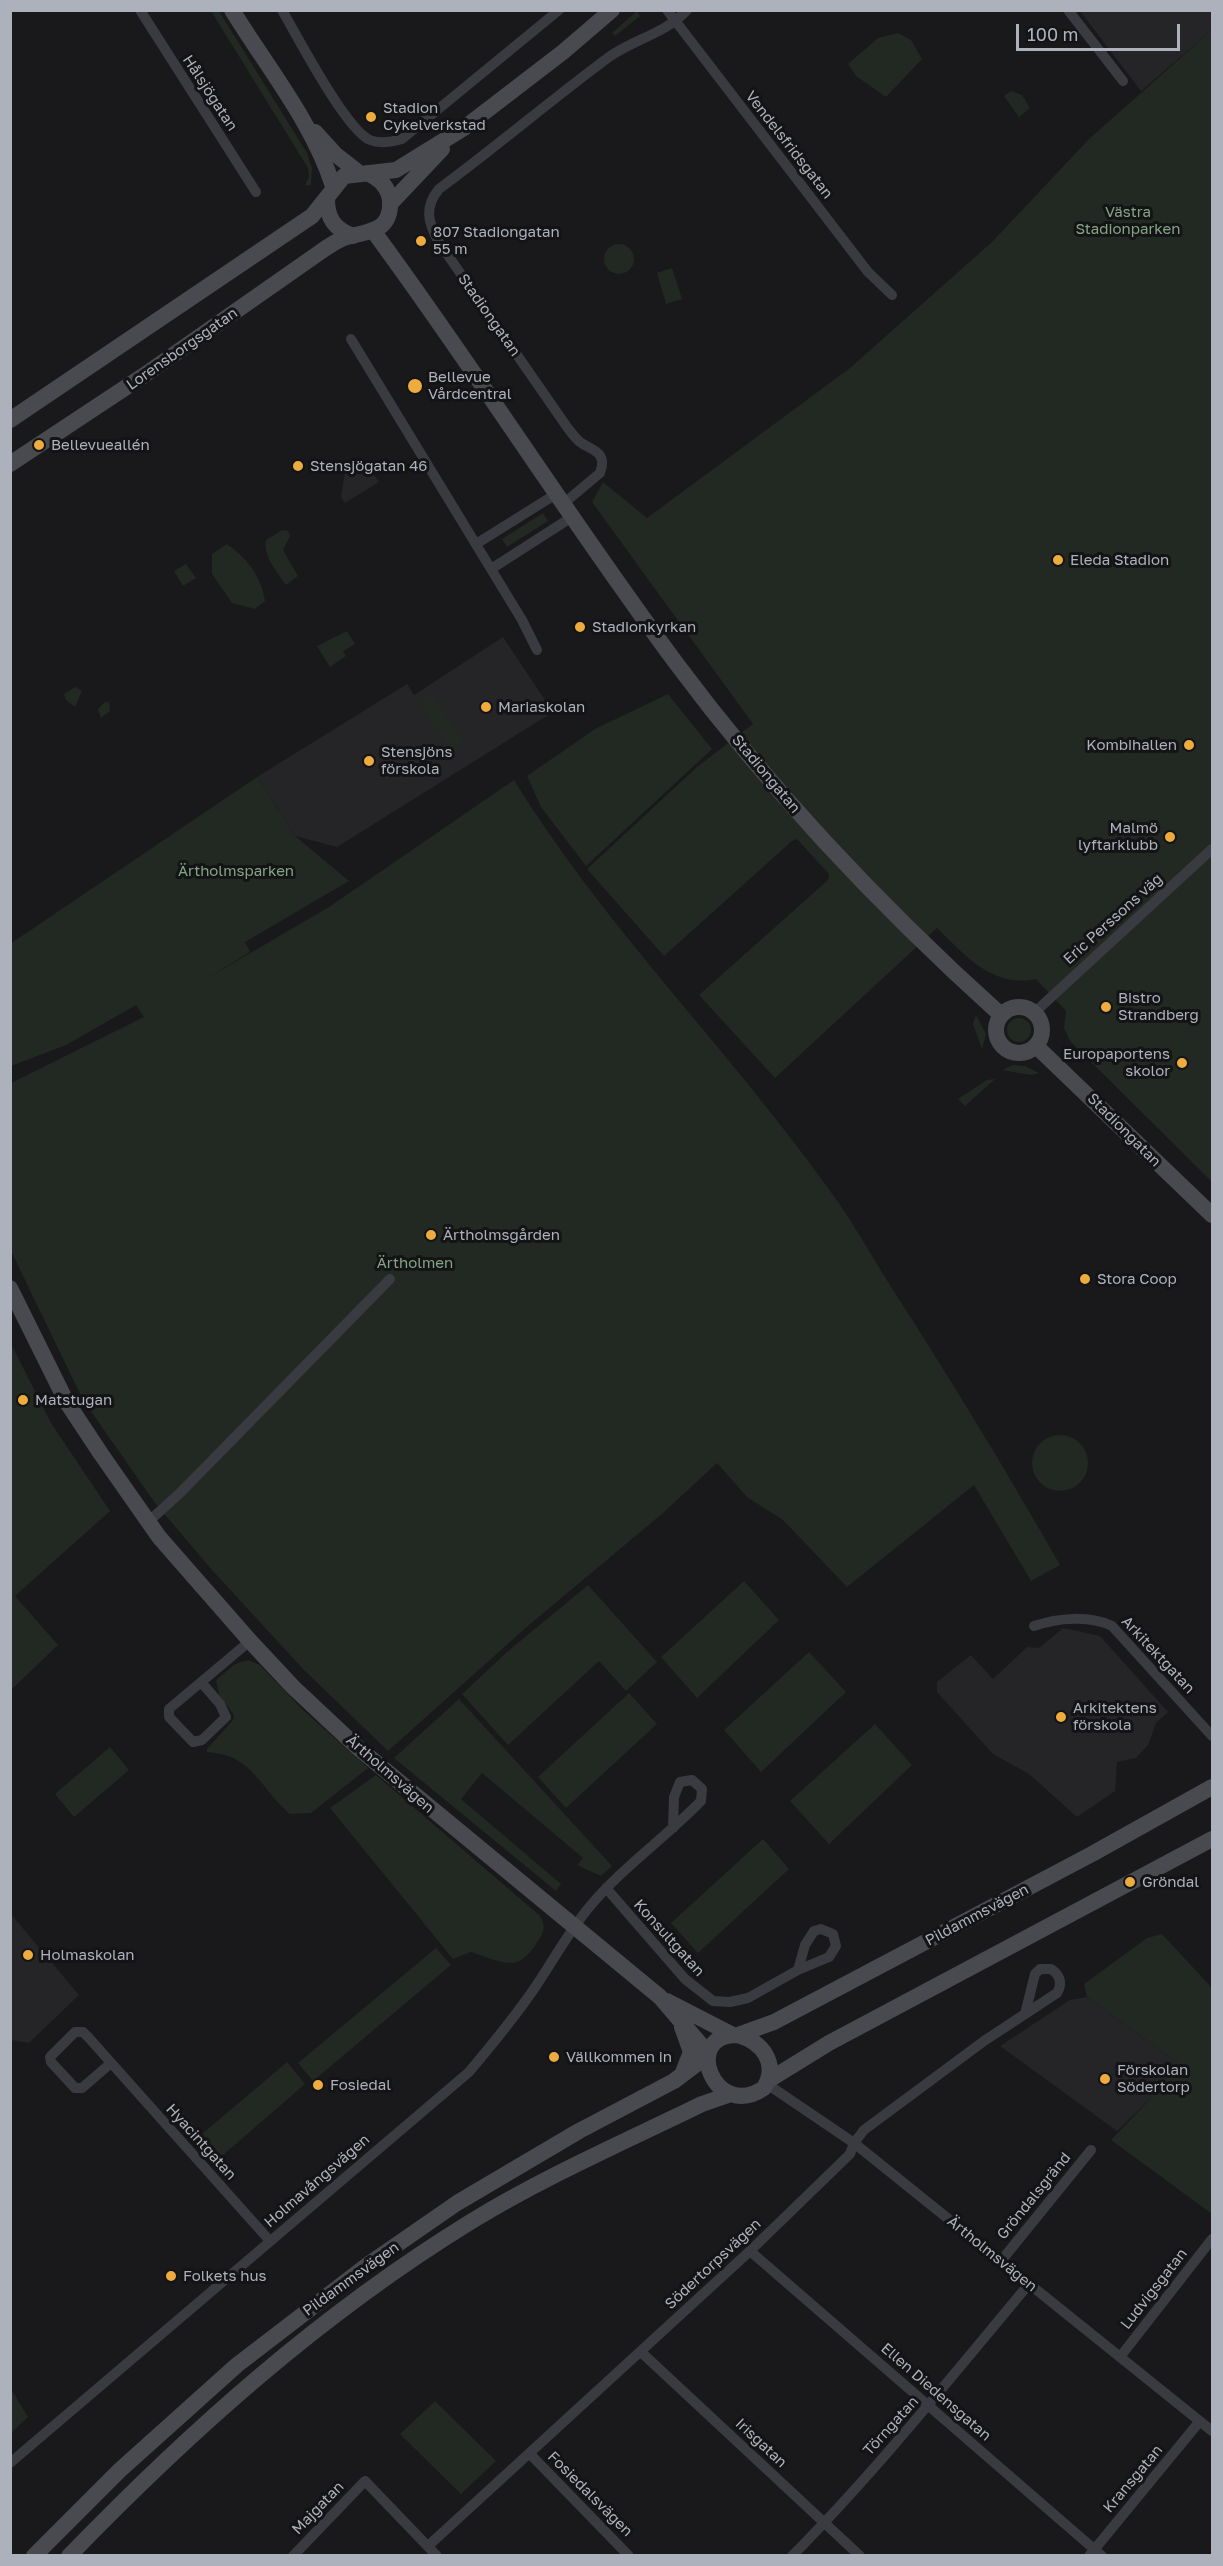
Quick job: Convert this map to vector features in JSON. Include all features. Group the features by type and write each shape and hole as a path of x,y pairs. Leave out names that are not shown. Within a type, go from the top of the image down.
{"main road":[{"path":"232,10 325,161 330,193 329,217 335,225 353,236"},
{"path":"10,420 312,216 344,176 363,172 393,172 464,128 563,52 612,10"},
{"path":"296,111 335,154 363,172 375,176 386,188 390,204"},
{"path":"374,232 384,223 390,204 464,128"},
{"name":"Lorensborgsgatan","path":"10,464 143,376 326,248 353,236 374,232"},
{"name":"Stadiongatan","path":"374,232 676,663 782,793 921,942 1001,1015"},
{"path":"1021,1006 1035,1012 1043,1032 1036,1046 1022,1053 1011,1051 1003,1046 996,1034 1001,1015 1007,1010 1021,1006"},
{"name":"Stadiongatan","path":"1036,1046 1212,1215"},
{"name":"Ärtholmsvägen","path":"10,1288 66,1401 148,1522 250,1641 293,1687 357,1748 660,1997 708,2054 707,2064 715,2082 731,2094"},
{"name":"Pildammsvägen","path":"736,2035 774,2022 1092,1854 1212,1787"},
{"path":"731,2094 754,2093 830,2043 1212,1839"},
{"name":"Ärtholmsvägen","path":"660,1997 736,2035 752,2040 763,2048 769,2066 768,2082"},
{"path":"681,2023 689,2040 691,2052 681,2077"},
{"path":"708,2054 718,2040 736,2035"},
{"name":"Pildammsvägen","path":"34,2556 120,2470 237,2365 366,2266 457,2203 579,2131 681,2077 708,2054"},
{"name":"Pildammsvägen","path":"69,2556 136,2489 261,2373 310,2332 413,2259 472,2221 569,2167 702,2104 731,2094"}],"street":[{"name":"Hålsjögatan","path":"140,10 256,192"},
{"path":"282,10 351,124 370,140 384,142 402,139 559,10"},
{"name":"Vendelsfridsgatan","path":"667,10 868,272 892,295"},
{"path":"676,22 687,10"},
{"path":"1068,10 1123,81"},
{"name":"Stadiongatan","path":"564,505 600,473 601,458 595,449 578,441 567,427 438,241 428,212 439,189 611,56 676,22"},
{"path":"351,339 533,638 537,650"},
{"path":"476,544 564,505"},
{"path":"491,569 564,505"},
{"name":"Eric Perssons väg","path":"1035,1012 1212,849"},
{"path":"148,1522 180,1493 390,1279"},
{"name":"Arkitektgatan","path":"1034,1626 1057,1618 1105,1623 1112,1626 1212,1736"},
{"path":"201,1682 220,1704 226,1717 202,1740 193,1742 183,1734 168,1713 173,1705 250,1641"},
{"path":"606,1888 673,1828"},
{"name":"Holmavångsvägen","path":"10,2463 469,2072 529,1996 575,1928 606,1888"},
{"name":"Konsultgatan","path":"606,1888 685,1979 712,2001 730,2002 748,1998 798,1970"},
{"name":"Södertorpsvägen","path":"428,2546 750,2251 850,2154 854,2143 864,2130 1025,2013"},
{"name":"Hyacintgatan","path":"111,2063 82,2088 75,2088 51,2062 50,2057 75,2032 83,2032 111,2063 270,2241"},
{"name":"Ärtholmsvägen","path":"768,2082 854,2143 1212,2431"},
{"name":"Gröndalsgränd","path":"1000,2261 1091,2150"},
{"name":"Ludvigsgatan","path":"1120,2357 1212,2239"},
{"name":"Ellen Diedensgatan","path":"750,2251 1095,2554"},
{"name":"Törngatan","path":"792,2556 825,2523 929,2406 1029,2284"},
{"name":"Irisgatan","path":"641,2352 860,2556"},
{"name":"Kransgatan","path":"1095,2554 1200,2421"},
{"name":"Fosiedalsvägen","path":"530,2454 629,2556"},
{"name":"Majgatan","path":"293,2556 365,2481 428,2546"},
{"path":"428,2546 437,2556"}],"shaded area":[{"path":"1080,11 1212,11 1212,30 1141,91"},
{"path":"361,462 367,465 379,482 345,503 341,497 345,471"},
{"name":"Stensjöns förskola","path":"503,637 553,712 337,847 295,836 257,777 407,684 414,695"},
{"name":"Arkitektens förskola","path":"1063,1628 1100,1636 1168,1712 1156,1723 1148,1745 1136,1758 1117,1762 1115,1791 1077,1817 1029,1774 993,1754 937,1692 937,1682 971,1655 993,1679 1027,1647 1039,1648"},
{"name":"Holmaskolan","path":"11,1914 79,1995 29,2043 11,2040"},
{"name":"Förskolan Södertorp","path":"1087,1997 1177,2062 1152,2097 1117,2131 1000,2046 1070,2000"}],"green space":[{"path":"211,11 219,11 307,153 312,168 311,185 305,186 309,176 308,168"},
{"path":"637,11 640,16 615,36 612,33"},
{"name":"Västra Stadionparken","path":"1212,30 1212,1182 1070,1041 1064,1028 1066,1011 1036,979 1020,981 993,974 969,959 937,928 775,1078 699,995 828,880 829,874 797,839 792,841 664,956 587,869 697,767 753,724 592,502 603,482 647,518 850,368 992,242 1089,139"},
{"path":"898,33 911,40 922,59 886,97 856,76 848,64 878,38"},
{"path":"1011,91 1022,95 1030,108 1019,117 1004,96"},
{"path":"619,244 630,248 634,259 630,270 619,274 608,270 604,259 608,248"},
{"path":"672,268 682,299 666,304 657,273"},
{"path":"543,513 548,521 507,547 502,539"},
{"path":"282,530 288,531 290,536 283,550 298,576 286,585 271,564 266,546 266,540"},
{"path":"227,544 247,562 257,576 265,601 255,609 232,603 212,574 212,554"},
{"path":"186,564 196,578 183,586 174,571"},
{"path":"347,631 355,644 343,651 346,656 330,667 317,646"},
{"path":"75,687 82,691 75,707 66,700 64,694"},
{"path":"433,694 465,744 451,753 419,703"},
{"path":"668,694 712,749 586,866 541,807 527,776 595,729"},
{"path":"105,702 109,702 110,711 101,718 98,709"},
{"name":"Ärtholmen","path":"257,777 295,836 349,881 245,942 250,952 206,979 329,907 514,780 586,885 787,1133 835,1197 959,1394 1060,1565 1031,1581 974,1485 847,1587 783,1520 747,1497 717,1463 663,1513 529,1625 388,1751 303,1669 212,1570 155,1503 83,1400 11,1251 11,1083 144,1017 136,1005 66,1045 11,1066 10,944"},
{"path":"976,1015 986,1034 982,1049 973,1024"},
{"path":"1019,1018 1027,1022 1031,1030 1027,1038 1019,1042 1011,1038 1007,1030 1011,1022"},
{"path":"1013,1065 1025,1066 1039,1073 1031,1075 1002,1070"},
{"path":"995,1079 965,1106 958,1099 987,1080"},
{"path":"10,1342 51,1423 110,1511 15,1596 58,1645 11,1690"},
{"path":"1060,1435 1071,1437 1080,1443 1086,1452 1088,1463 1086,1474 1080,1483 1071,1489 1060,1491 1049,1489 1040,1483 1034,1474 1032,1463 1034,1452 1040,1443 1049,1437"},
{"path":"744,1581 779,1620 697,1698 661,1657"},
{"path":"588,1585 657,1662 626,1691 599,1661 508,1745 462,1694 507,1652"},
{"path":"809,1652 846,1692 761,1772 724,1730"},
{"path":"248,1660 260,1665 302,1709 368,1768 311,1813 290,1814 246,1766 223,1754 207,1752 207,1749 233,1720 234,1715 219,1695 216,1680 235,1664"},
{"path":"629,1693 657,1724 566,1808 538,1777"},
{"path":"459,1699 612,1866 601,1876 577,1865 583,1858 482,1773 461,1799 561,1884 556,1891 394,1758"},
{"path":"875,1724 912,1765 829,1844 790,1801"},
{"path":"110,1747 129,1770 74,1817 55,1794"},
{"path":"376,1775 539,1915 544,1925 543,1931 530,1952 523,1958 509,1963 471,1952 453,1959 330,1808"},
{"path":"763,1839 789,1869 698,1953 671,1923"},
{"path":"1162,1934 1212,1988 1212,2214 1111,2140 1152,2097 1177,2062 1087,1997 1084,1984 1147,1938"},
{"path":"436,1948 451,1965 313,2081 298,2063"},
{"path":"287,2062 305,2084 215,2162 176,2117 182,2111 202,2134"},
{"path":"10,2387 28,2417 11,2433 10,2433"},
{"path":"435,2401 496,2461 461,2494 400,2434"}],"place":[{"name":"Stadion Cykelverkstad","path":"371,117"},
{"name":"807 Stadiongatan 55 m","path":"421,241"},
{"name":"Bellevue Vårdcentral","path":"415,386"},
{"name":"Bellevueallén","path":"39,445"},
{"name":"Stensjögatan 46","path":"298,466"},
{"name":"Eleda Stadion","path":"1058,560"},
{"name":"Stadionkyrkan","path":"580,627"},
{"name":"Mariaskolan","path":"486,707"},
{"name":"Kombihallen","path":"1189,745"},
{"name":"Stensjöns förskola","path":"369,761"},
{"name":"Malmö lyftarklubb","path":"1170,837"},
{"name":"Bistro Strandberg","path":"1106,1007"},
{"name":"Europaportens skolor","path":"1182,1063"},
{"name":"Ärtholmsgården","path":"431,1235"},
{"name":"Stora Coop","path":"1085,1279"},
{"name":"Matstugan","path":"23,1400"},
{"name":"Arkitektens förskola","path":"1061,1717"},
{"name":"Gröndal","path":"1130,1882"},
{"name":"Holmaskolan","path":"28,1955"},
{"name":"Vällkommen in","path":"554,2057"},
{"name":"Förskolan Södertorp","path":"1105,2079"},
{"name":"Fosiedal","path":"318,2085"},
{"name":"Folkets hus","path":"171,2276"}],"park label":[{"name":"Ärtholmsparken","path":"236,871"}]}
